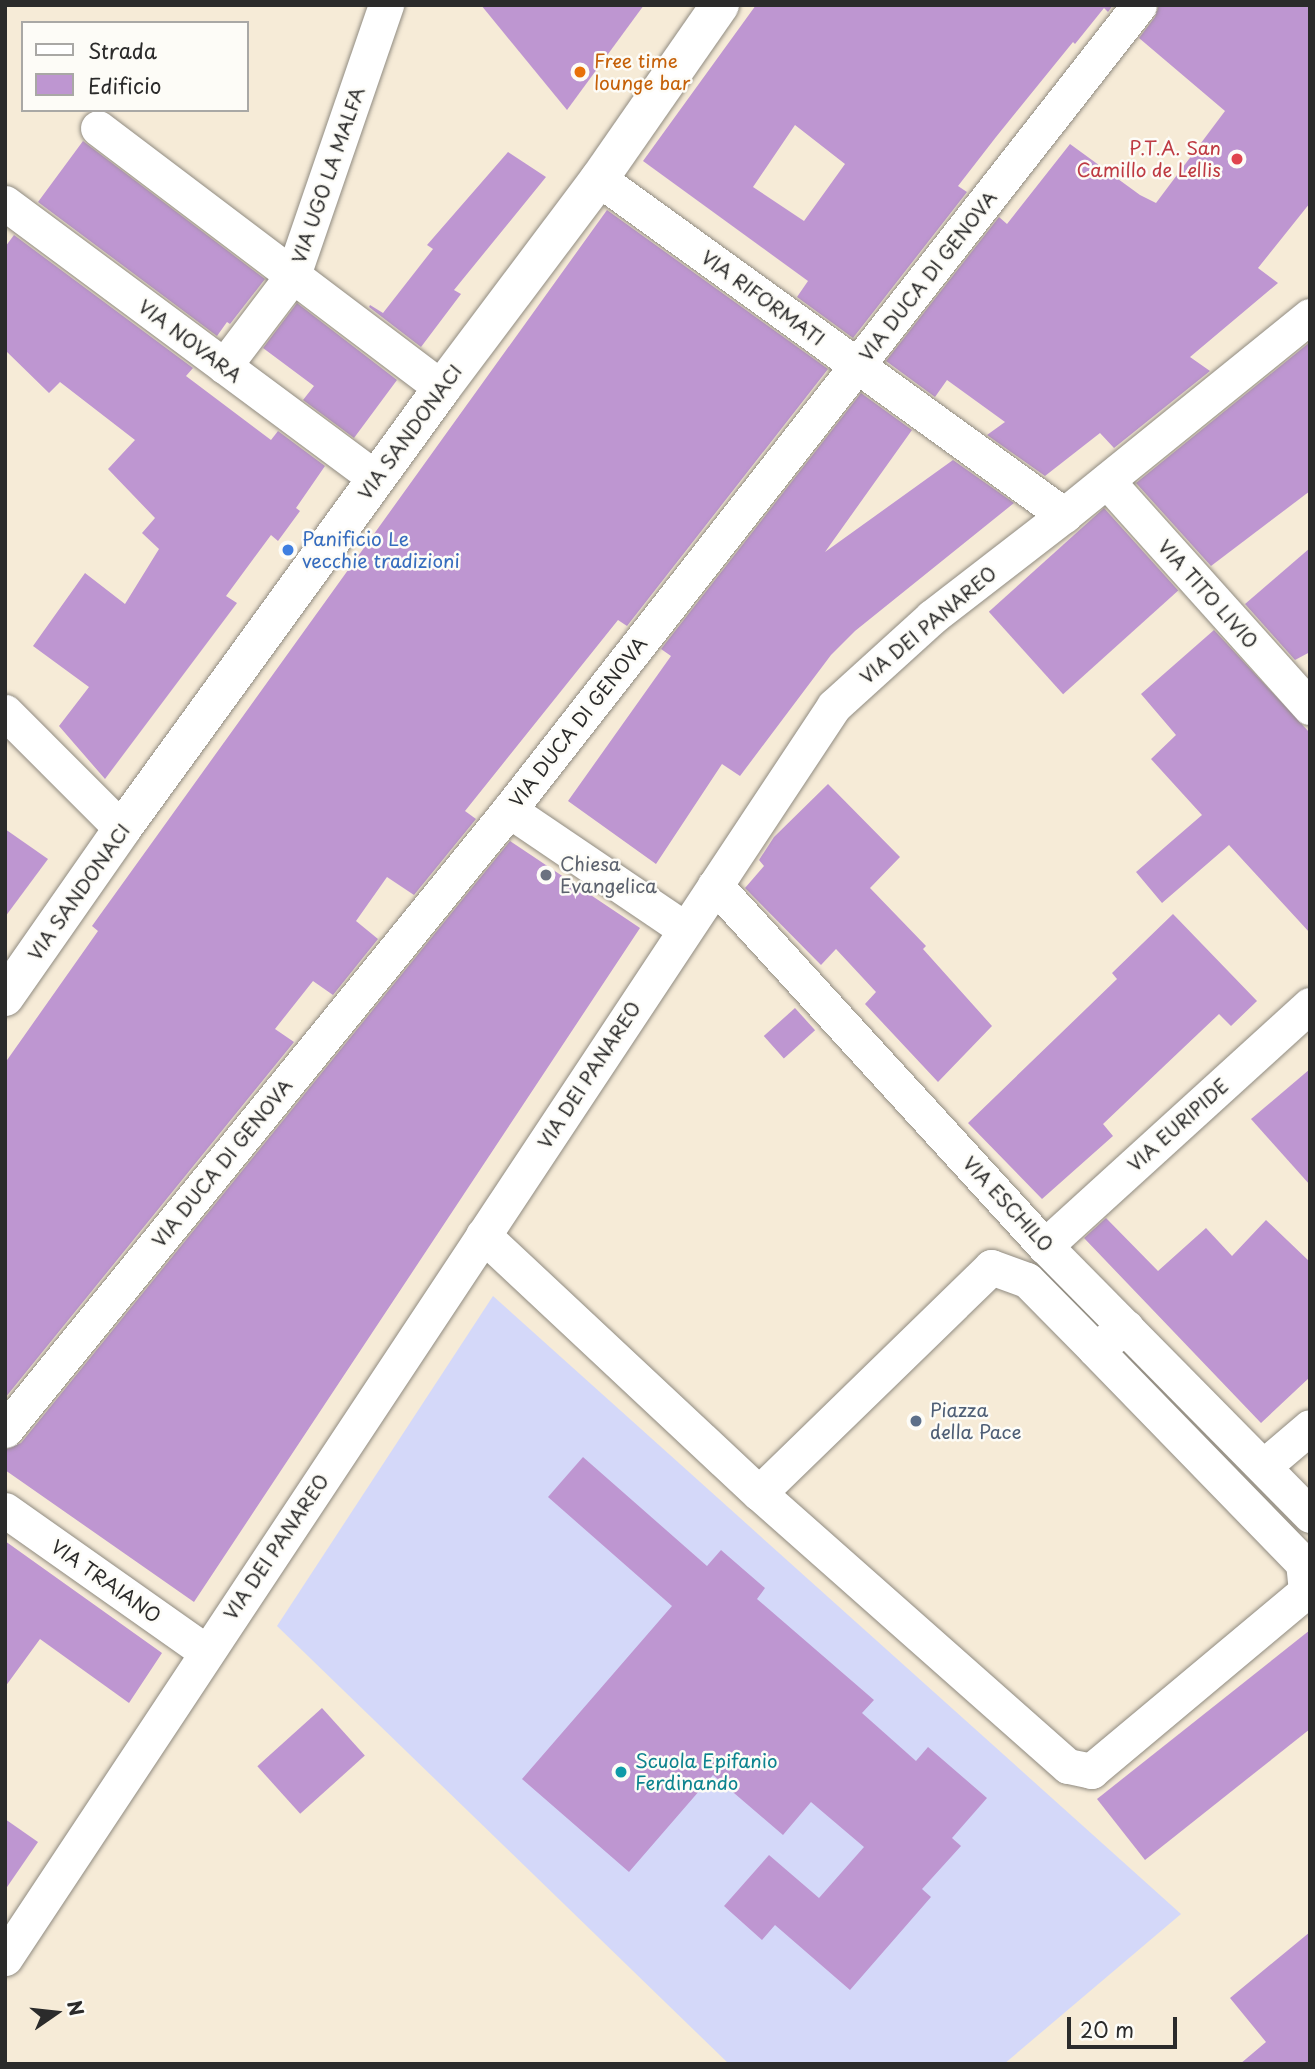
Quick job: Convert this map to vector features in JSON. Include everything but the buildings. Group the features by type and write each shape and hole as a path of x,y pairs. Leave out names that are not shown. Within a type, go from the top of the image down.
{"main road":[{"name":"VIA SANDONACI","path":"5,998 122,830 442,388 599,179 720,5"}],"street":[{"name":"VIA UGO LA MALFA","path":"224,366 293,275 386,5"},
{"name":"VIA DUCA DI GENOVA","path":"5,1430 509,810 1139,5"},
{"path":"98,128 442,388"},
{"name":"VIA RIFORMATI","path":"599,179 1064,515"},
{"name":"VIA NOVARA","path":"5,203 376,479"},
{"name":"VIA DEI PANAREO","path":"5,1958 834,706 932,617 1107,481 1310,316"},
{"name":"VIA TITO LIVIO","path":"1107,481 1306,698"},
{"path":"5,712 122,830"},
{"path":"509,810 685,929"},
{"name":"VIA ESCHILO","path":"715,885 1045,1246 1310,1515"},
{"name":"VIA EURIPIDE","path":"1045,1246 1310,1005"},
{"path":"483,1236 759,1493 1068,1766 1091,1771 1306,1591 1303,1563 1095,1349 1027,1280 991,1267 759,1493"},
{"path":"1095,1349 1126,1327"},
{"path":"1264,1466 1310,1427"},
{"name":"VIA TRAIANO","path":"5,1510 206,1652"}],"shaded area":[{"path":"493,1296 1181,1914 1004,2064 729,2064 277,1626"}],"place":[{"name":"Free time lounge bar","path":"580,72"},
{"name":"P.T.A. San Camillo de Lellis","path":"1237,159"},
{"name":"Panificio Le vecchie tradizioni","path":"288,550"},
{"name":"Chiesa Evangelica","path":"546,875"},
{"name":"Piazza della Pace","path":"916,1421"},
{"name":"Scuola Epifanio Ferdinando","path":"621,1772"}]}
